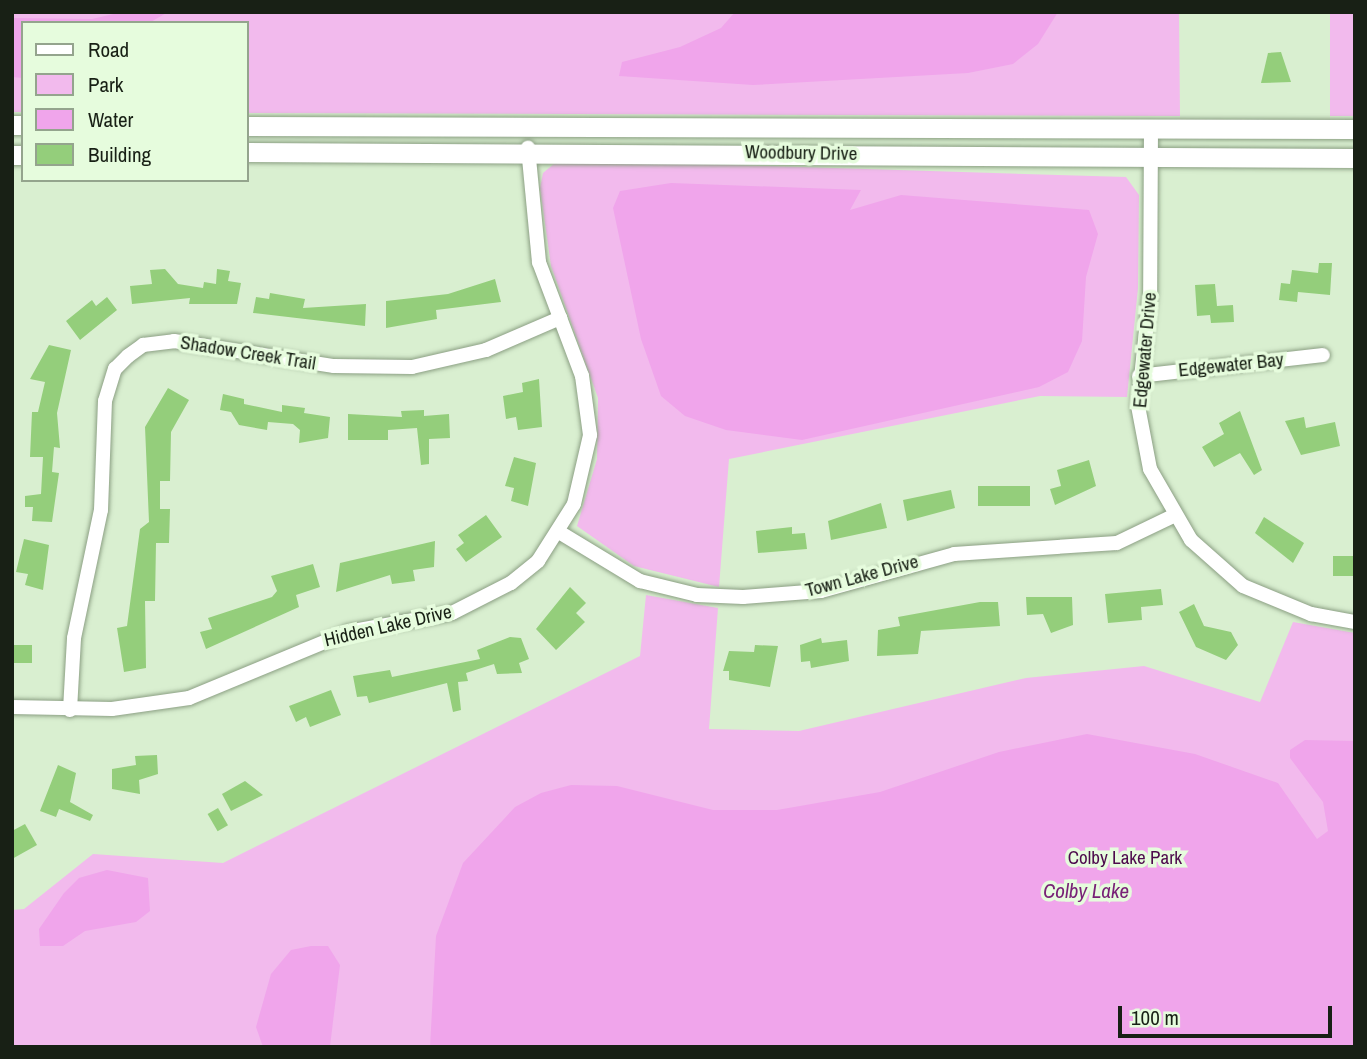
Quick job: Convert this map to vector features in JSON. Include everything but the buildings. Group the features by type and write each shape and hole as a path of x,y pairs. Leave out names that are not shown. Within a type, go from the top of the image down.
{"main road":[{"name":"Woodbury Drive","path":"248,126 1355,129"},
{"name":"Woodbury Drive","path":"248,152 528,148 1151,158 1355,158"}],"street":[{"name":"Edgewater Drive","path":"1151,128 1150,295 1139,376 1141,438 1173,516 1242,586 1311,614 1355,622"},
{"name":"Hidden Lake Drive","path":"12,707 70,710 188,698 348,632 452,613 511,583 559,532 581,485 590,435 582,376 535,240 528,148"},
{"name":"Shadow Creek Trail","path":"70,710 74,638 101,510 105,401 111,376 128,356 143,345 174,341 334,366 412,367 486,350 560,317"},
{"name":"Edgewater Bay","path":"1139,376 1323,355"},
{"name":"Town Lake Drive","path":"559,532 640,581 697,595 743,597 821,591 954,554 1117,543 1173,516"}],"green space":[{"path":"12,12 1179,12 1180,116 248,113 248,21 21,21 21,112 12,112"},
{"path":"1330,12 1355,12 1355,116 1330,116"},
{"path":"636,162 1126,177 1139,195 1138,288 1127,397 1040,396 729,459 719,587 634,566 577,526 597,459 598,398 551,266 540,188 543,173 555,163"},
{"name":"Colby Lake Park","path":"646,595 718,608 709,729 799,731 1026,678 1144,666 1260,702 1293,622 1355,633 1355,1047 12,1047 12,910 24,909 93,854 223,863 640,656"}],"water":[{"path":"122,12 168,12 152,21 21,21 21,78 12,77 12,18 92,19"},
{"path":"735,12 1058,12 1038,44 1013,64 968,73 753,85 619,76 622,62 680,47 721,28"},
{"path":"671,183 861,190 850,210 901,195 1089,210 1098,234 1086,277 1082,341 1068,372 1039,387 802,440 726,430 685,416 661,396 641,339 613,208 620,191"},
{"name":"Colby Lake","path":"1087,734 1195,754 1278,783 1317,839 1328,831 1323,802 1290,758 1290,750 1305,740 1355,741 1355,1047 430,1047 436,936 463,863 515,807 541,793 571,785 617,786 713,810 777,810 880,792 999,752"},
{"path":"107,870 148,878 150,911 136,922 85,931 63,946 40,946 39,929 64,893 79,878"},
{"path":"328,946 340,965 330,1046 263,1047 256,1027 271,974 291,950"}]}
